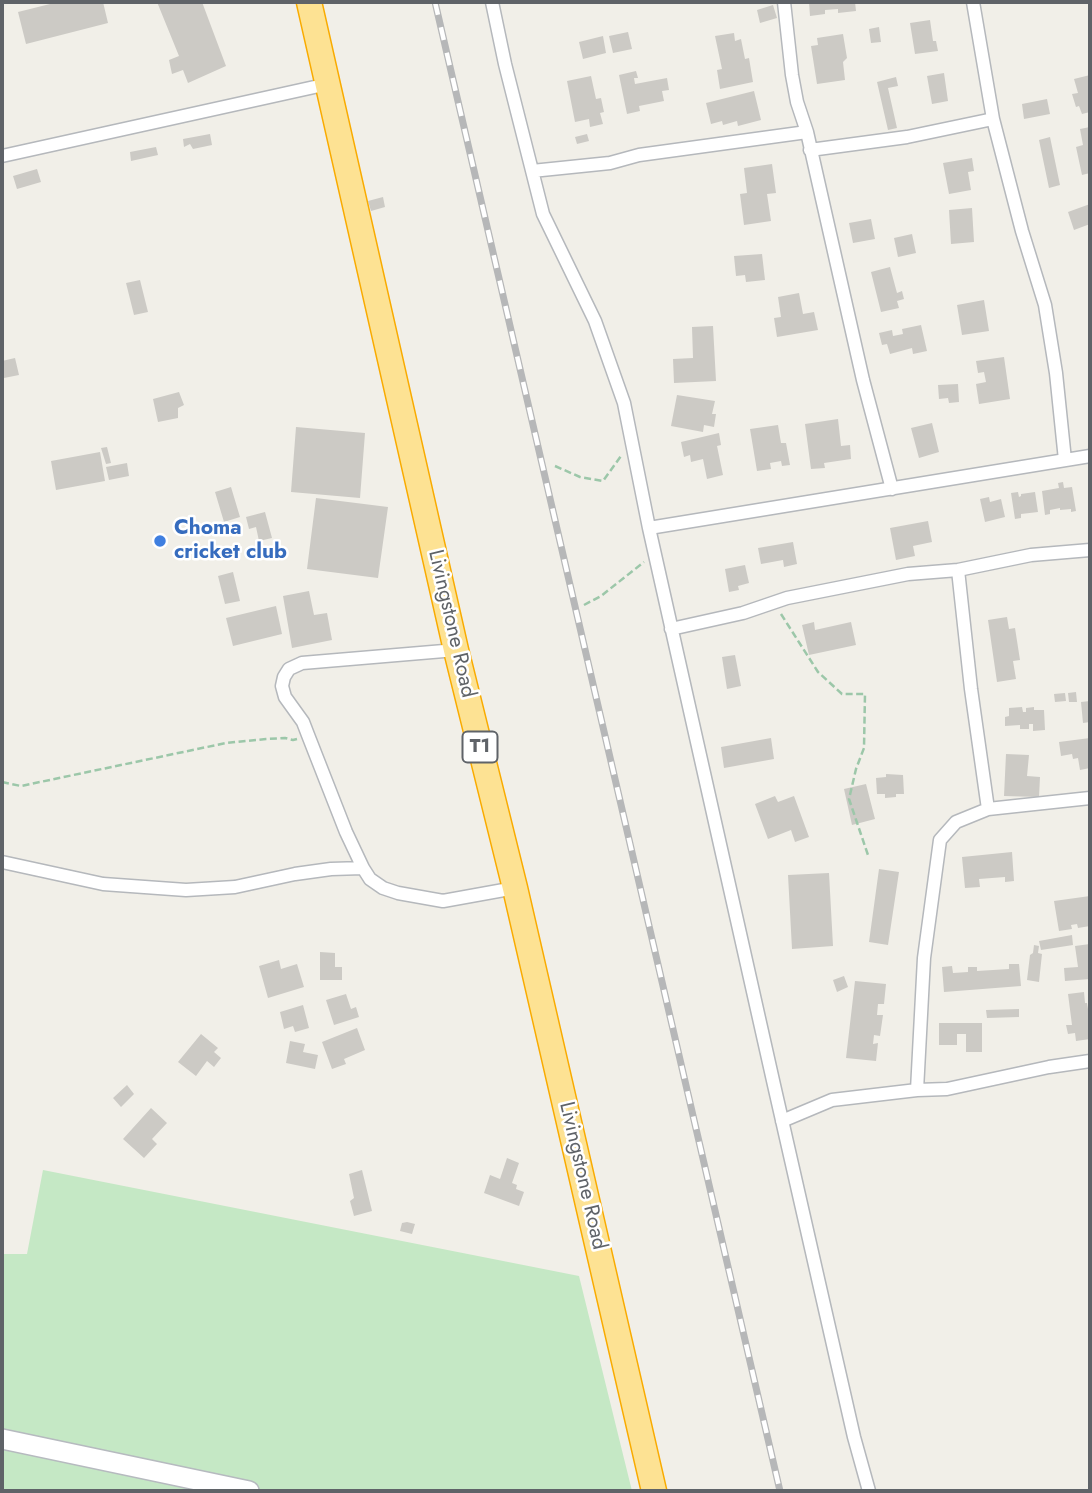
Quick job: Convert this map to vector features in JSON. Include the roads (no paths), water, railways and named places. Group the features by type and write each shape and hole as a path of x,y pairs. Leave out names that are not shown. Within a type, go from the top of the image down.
{"highway":[{"name":"Livingstone Road","path":"309,2 456,650 515,888 654,1491"}],"main road":[{"path":"2,1439 249,1491"}],"street":[{"path":"492,2 543,214 595,321 624,403 654,554 854,1437 869,1491"},
{"path":"784,2 797,102 807,132 863,380 892,489"},
{"path":"973,2 993,119 1022,231 1045,305 1056,373 1065,460"},
{"path":"2,156 328,84"},
{"path":"810,150 907,137 993,119"},
{"path":"532,171 610,163 639,155 807,132"},
{"path":"649,528 1090,456"},
{"path":"671,629 743,613 800,596 908,575 958,570 1031,555 1090,550"},
{"path":"958,570 988,809"},
{"path":"456,650 302,663 289,670 282,687 285,697 303,722 346,832 370,878 383,888 443,901 515,888"},
{"path":"917,1090 924,958 940,839 956,822 988,809 1090,798"},
{"path":"2,862 103,884 186,890 235,887 295,874 363,868"},
{"path":"782,1121 832,1100 947,1089 1038,1069 1090,1061"}],"railway":[{"path":"435,2 780,1491"}],"place":[{"name":"Choma cricket club","path":"160,541"}]}
